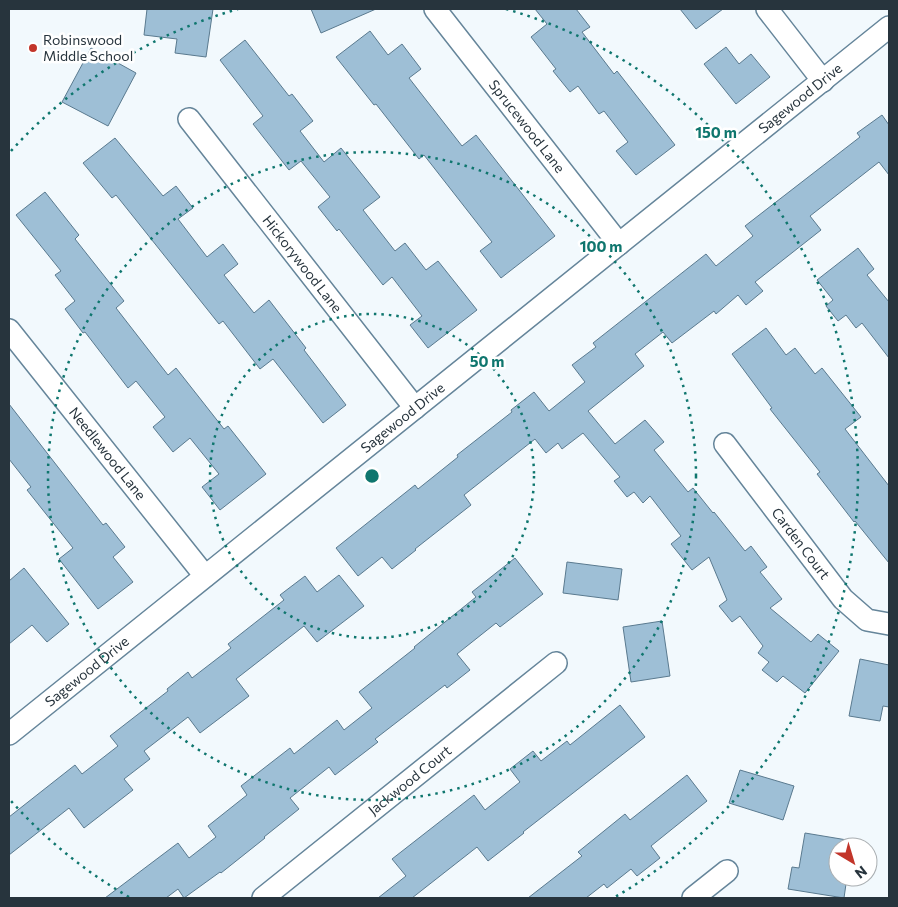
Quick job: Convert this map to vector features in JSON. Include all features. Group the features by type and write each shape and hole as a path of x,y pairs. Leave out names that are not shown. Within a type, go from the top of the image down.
{"street":[{"name":"Sprucewood Lane","path":"435,9 619,244"},
{"path":"767,9 823,81"},
{"name":"Sagewood Drive","path":"9,734 889,27"},
{"name":"Hickorywood Lane","path":"189,119 415,408"},
{"name":"Needlewood Lane","path":"9,330 204,576"},
{"name":"Carden Court","path":"725,444 843,599 868,620 889,624"},
{"name":"Jackwood Court","path":"263,898 556,662"},
{"path":"693,898 727,871"}],"building":[{"path":"147,9 213,9 206,57 175,53 177,39 144,35"},
{"path":"311,9 376,9 321,33"},
{"path":"535,9 576,9 590,27 582,32 614,74 617,71 675,145 636,175 616,151 628,142 604,111 599,114 578,86 570,92 553,71 556,69 531,37 547,24"},
{"path":"680,9 723,9 696,29"},
{"path":"370,31 388,55 402,44 421,69 409,78 462,146 476,135 555,236 501,278 480,251 492,242 424,155 419,159 336,57"},
{"path":"245,40 289,96 292,94 313,121 300,131 324,162 341,148 380,197 363,210 395,251 405,243 426,270 438,261 477,310 428,348 410,325 422,316 392,277 383,285 339,229 337,231 318,207 330,197 301,161 289,170 253,124 263,116 220,60"},
{"path":"726,47 739,64 751,54 770,77 736,104 704,64"},
{"path":"91,48 136,73 108,126 62,102"},
{"path":"882,115 889,125 889,175 879,162 810,216 821,230 755,282 763,291 746,305 738,295 716,314 714,311 672,343 663,332 635,354 644,366 588,411 615,444 645,420 664,442 654,450 688,492 693,488 745,551 751,546 767,567 760,572 782,599 770,608 811,642 818,634 839,651 805,693 783,676 777,682 762,670 769,662 758,653 763,646 740,616 732,622 719,606 727,600 709,557 692,570 671,544 681,536 650,496 643,503 634,492 627,497 614,481 620,477 583,433 562,449 558,443 546,453 535,439 464,495 471,505 392,569 382,557 358,576 336,548 415,485 418,489 534,392 549,411 585,382 572,365 596,347 593,343 706,254 716,266 753,236 745,226 860,137 857,133"},
{"path":"115,138 163,196 176,186 193,208 178,219 207,257 223,244 238,264 224,275 254,313 269,300 346,405 323,423 273,359 260,369 223,321 219,324 116,195 112,198 83,163"},
{"path":"45,192 79,235 75,239 124,301 116,308 168,375 176,368 224,429 228,426 266,474 220,510 202,487 219,474 190,438 173,452 153,427 165,417 136,381 128,388 65,309 75,301 55,275 61,271 16,215"},
{"path":"858,248 874,269 867,275 889,302 889,358 862,323 856,328 846,315 838,321 826,306 833,300 817,280"},
{"path":"766,328 786,355 795,348 815,374 822,368 861,417 845,429 889,486 889,563 817,474 820,472 770,409 772,408 732,354"},
{"path":"9,404 103,525 106,523 125,547 113,557 133,582 98,609 59,559 73,548 27,490 31,487 9,459"},
{"path":"515,558 543,594 500,627 496,623 457,654 470,670 447,688 445,685 375,739 378,742 335,775 329,767 290,798 299,809 221,873 184,898 178,889 166,898 105,898 178,843 189,858 216,837 208,826 247,795 241,786 290,748 294,754 337,720 344,730 372,708 359,692 476,597 472,592"},
{"path":"567,562 622,569 618,600 563,593"},
{"path":"24,568 69,624 47,642 32,625 9,644 9,581"},
{"path":"339,575 364,606 317,642 304,626 236,679 249,696 200,733 188,717 144,751 150,759 124,779 133,790 84,828 69,808 9,855 9,817 75,765 82,774 118,746 110,736 168,691 167,689 188,672 192,678 231,648 228,644 284,600 280,595 305,576 317,592"},
{"path":"662,621 670,676 631,682 623,627"},
{"path":"860,659 889,665 889,707 883,706 880,721 849,716"},
{"path":"620,705 645,737 488,861 477,847 412,898 378,898 406,876 392,859 474,795 485,810 520,782 510,769 533,751 541,761 567,741 570,745"},
{"path":"740,770 794,786 783,820 729,803"},
{"path":"687,775 707,801 651,846 660,858 637,876 631,869 607,888 604,884 586,898 528,898 582,856 578,852 625,814 630,820"},
{"path":"805,833 829,837 828,887 846,887 844,898 788,889 792,867 799,868"}],"place":[{"name":"Robinswood Middle School","path":"33,48"}]}
